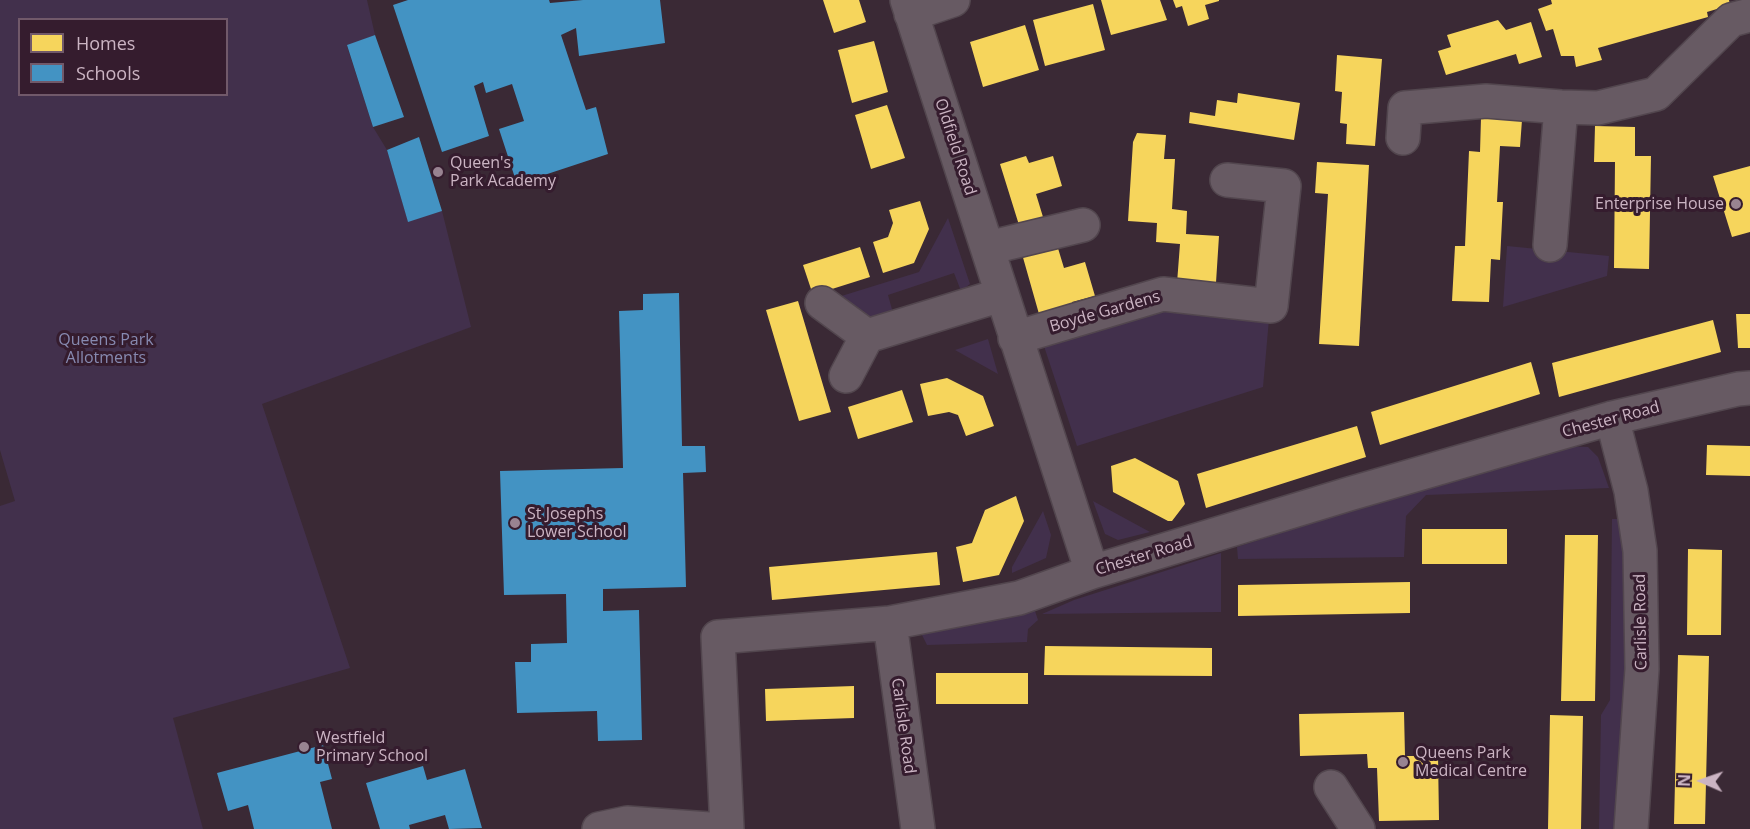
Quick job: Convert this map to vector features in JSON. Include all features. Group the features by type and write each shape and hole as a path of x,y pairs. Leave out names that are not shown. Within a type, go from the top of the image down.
{"street":[{"path":"909,7 953,0"},
{"name":"Oldfield Road","path":"909,7 1092,572"},
{"path":"1404,123 1486,101 1598,108 1656,94 1731,20 1750,15"},
{"path":"1550,245 1561,107"},
{"name":"Boyde Gardens","path":"1015,338 1163,294 1271,306 1284,186 1227,180"},
{"path":"988,248 1083,225"},
{"path":"846,376 867,336 1001,295"},
{"path":"822,303 867,336"},
{"name":"Chester Road","path":"727,829 718,637 890,623 1019,598 1092,572 1349,494 1612,418 1750,388"},
{"name":"Carlisle Road","path":"1612,418 1631,491 1640,551 1642,669 1631,829"},
{"name":"Carlisle Road","path":"890,623 918,829"},
{"path":"1331,787 1358,829"},
{"path":"599,829 627,823 709,829"}],"green space":[{"name":"Queens Park Allotments","path":"0,0 367,0 375,35 347,46 373,127 387,150 408,221 442,211 471,327 262,404 350,668 173,718 203,829 0,829 0,506 15,501 0,450"},
{"path":"948,218 970,284 961,291 954,273 888,295 893,313 870,320 835,298 919,272"},
{"path":"1507,246 1609,256 1607,276 1503,307"},
{"path":"1161,303 1269,319 1263,387 1077,446 1041,337"},
{"path":"988,339 998,374 955,350"},
{"path":"1564,446 1588,447 1598,457 1609,488 1426,495 1406,516 1404,557 1238,559 1237,547 1408,492"},
{"path":"1093,501 1150,532 1118,540 1105,534"},
{"path":"1043,511 1051,535 1046,558 1012,573 1012,567"},
{"path":"1612,519 1620,519 1631,578 1618,829 1599,829 1601,715 1610,700"},
{"path":"1221,553 1221,612 1042,614 1074,600"},
{"path":"1034,608 1038,620 1028,629 1027,642 927,645 920,631"}],"building: Homes":[{"path":"823,0 859,0 866,22 834,33"},
{"path":"1101,0 1160,0 1167,20 1111,35"},
{"path":"1173,0 1219,1 1205,5 1209,19 1188,26 1182,6 1176,8"},
{"path":"1551,0 1729,0 1730,5 1707,12 1708,17 1598,48 1602,60 1576,67 1574,56 1561,56 1553,29 1546,31 1538,9 1552,4"},
{"path":"1093,4 1105,50 1045,66 1033,20"},
{"path":"1498,20 1506,30 1531,22 1542,57 1519,64 1516,54 1446,75 1438,51 1451,47 1447,35"},
{"path":"1025,25 1039,70 983,87 970,42"},
{"path":"874,41 888,92 852,103 838,50"},
{"path":"1337,55 1382,59 1375,146 1346,144 1347,124 1340,123 1342,92 1335,91"},
{"path":"1238,93 1300,103 1294,140 1189,123 1190,112 1215,116 1217,100 1237,103"},
{"path":"887,105 905,158 871,169 855,115"},
{"path":"1481,118 1522,120 1520,147 1500,146 1497,202 1503,202 1500,260 1491,259 1489,302 1452,301 1455,246 1465,246 1469,151 1480,152"},
{"path":"1595,126 1635,127 1635,156 1651,156 1649,269 1614,268 1615,162 1594,162"},
{"path":"1137,133 1166,135 1164,159 1175,159 1172,209 1187,211 1186,234 1219,236 1215,298 1177,283 1180,244 1156,242 1157,223 1128,221 1133,142"},
{"path":"1026,156 1029,163 1053,156 1062,186 1036,194 1043,217 1019,225 1000,164"},
{"path":"1317,162 1369,165 1359,346 1319,344 1328,194 1315,193"},
{"name":"Enterprise House","path":"1750,166 1750,232 1732,237 1713,176"},
{"path":"920,201 929,229 914,263 883,273 873,242 888,237 893,223 889,210"},
{"path":"1057,245 1064,268 1085,262 1095,296 1072,302 1075,312 1041,321 1022,254"},
{"path":"860,247 870,277 813,295 803,265"},
{"path":"798,301 831,412 799,421 766,310"},
{"path":"1736,314 1750,314 1750,348 1738,348"},
{"path":"1713,320 1721,352 1559,397 1552,363"},
{"path":"1531,362 1540,394 1380,445 1371,412"},
{"path":"947,378 983,396 994,426 966,436 958,415 949,412 928,416 920,384"},
{"path":"902,390 913,422 858,439 848,407"},
{"path":"1357,426 1366,457 1206,508 1197,474"},
{"path":"1707,445 1750,446 1750,476 1706,475"},
{"path":"1135,458 1178,481 1185,504 1172,521 1113,492 1111,466"},
{"path":"1016,496 1024,521 999,575 963,582 956,547 972,543 985,510"},
{"path":"1422,529 1507,529 1507,564 1422,564"},
{"path":"1565,535 1598,535 1595,701 1561,701"},
{"path":"1688,549 1722,550 1721,635 1687,635"},
{"path":"937,552 940,585 772,600 769,567"},
{"path":"1410,582 1410,613 1238,616 1238,585"},
{"path":"1045,646 1212,648 1212,676 1044,675"},
{"path":"1678,655 1709,656 1705,824 1674,824"},
{"path":"936,673 1028,673 1028,704 936,704"},
{"path":"854,686 854,718 766,721 765,689"},
{"name":"Queens Park Medical Centre","path":"1404,712 1405,756 1438,756 1439,820 1379,821 1377,768 1368,768 1367,754 1300,756 1299,714"},
{"path":"1550,715 1583,716 1581,829 1548,829"}],"building: Schools":[{"path":"408,0 549,0 550,3 583,0 660,0 665,43 579,56 576,28 561,35 586,110 596,107 608,154 517,184 499,129 524,121 512,84 486,93 483,82 474,86 489,136 442,152 393,5"},
{"path":"375,35 404,117 373,127 347,45"},
{"path":"419,137 442,211 408,222 387,150"},
{"path":"679,293 682,446 705,446 706,472 683,473 686,587 603,589 603,611 639,610 642,740 598,741 597,711 517,713 515,662 531,662 531,644 567,643 566,594 504,595 500,471 623,468 619,311 643,310 643,294"},
{"path":"323,745 332,779 320,782 332,829 254,829 248,805 228,811 217,773"},
{"path":"423,766 427,780 465,769 482,828 449,829 445,815 409,825 410,829 380,829 366,783"}],"place":[{"name":"Queen's Park Academy","path":"438,172"},
{"name":"Enterprise House","path":"1736,204"},
{"name":"St Josephs Lower School","path":"515,523"},
{"name":"Westfield Primary School","path":"304,747"},
{"name":"Queens Park Medical Centre","path":"1403,762"}]}
